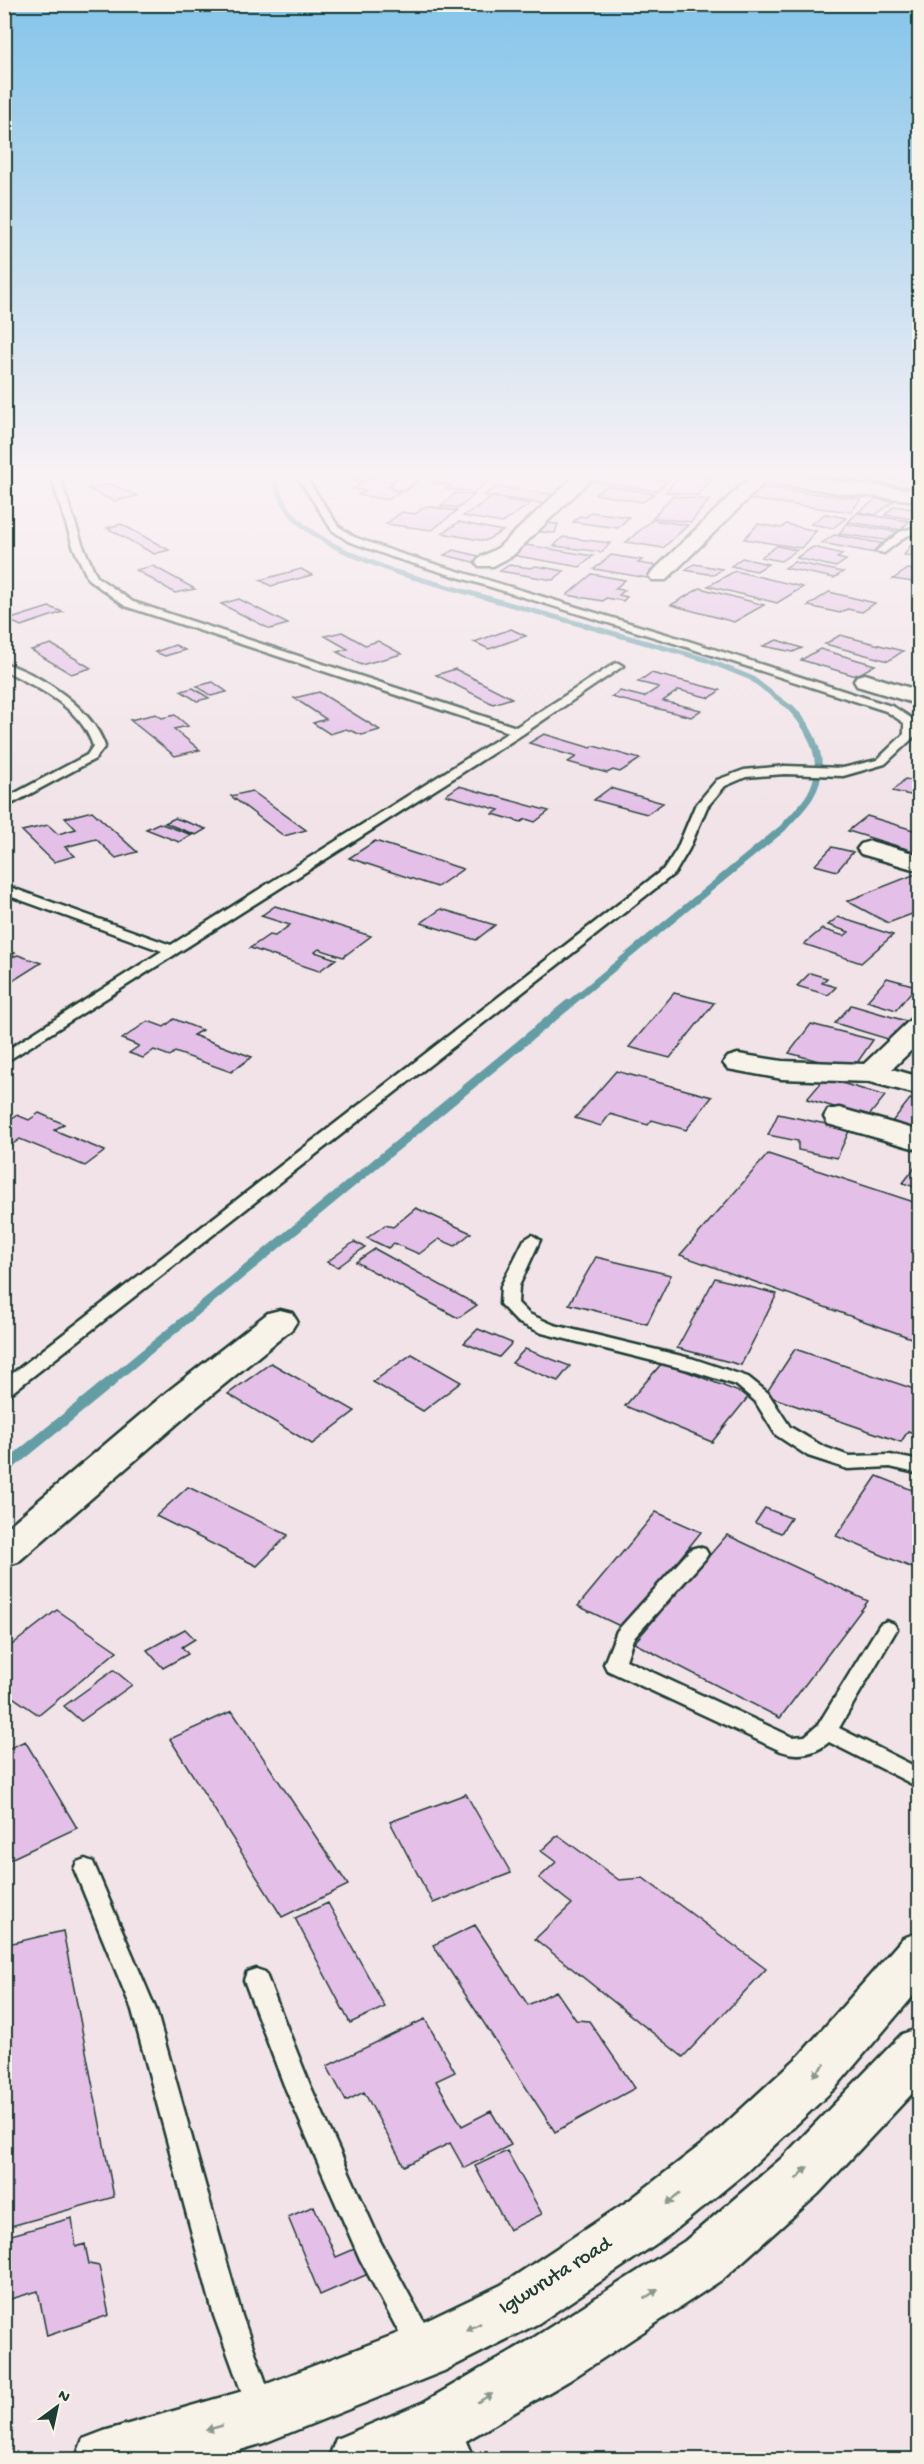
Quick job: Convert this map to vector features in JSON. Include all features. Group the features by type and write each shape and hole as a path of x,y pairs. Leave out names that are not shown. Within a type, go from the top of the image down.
{"street":[{"path":"865,681 920,698"},
{"path":"870,849 920,863"},
{"path":"871,1073 920,1026"},
{"path":"738,1063 782,1070 871,1073 920,1086"},
{"path":"839,1117 920,1142"},
{"path":"4,1552 180,1401 280,1321"},
{"name":"Igwuruta road","path":"104,2460 264,2414 424,2351 520,2304 650,2217 728,2155 818,2071 917,1963"},
{"path":"357,2460 413,2438 452,2441 550,2360 704,2260 800,2176 917,2056"}],"lane":[{"path":"111,591 129,603 236,641 519,732"},
{"path":"4,1390 670,870 683,849 701,806 721,783 744,774 785,771 843,772 881,762 910,735 910,722 890,710 868,702 513,591"},
{"path":"4,666 24,676 82,715 97,734 99,746 90,757 4,804"},
{"path":"4,1059 171,950 519,732 618,666"},
{"path":"4,889 171,950"},
{"path":"532,1240 510,1286 509,1304 522,1318 548,1329 694,1365 742,1381 762,1397 783,1431 815,1451 848,1463 890,1461 920,1468"},
{"path":"698,1554 624,1636 614,1664 789,1745 804,1747 814,1744 826,1731 887,1629"},
{"path":"826,1731 920,1779"},
{"path":"85,1869 144,2010 228,2316 264,2414"},
{"path":"256,1980 297,2085 370,2250 424,2351"}],"building":[{"path":"572,591 624,591 619,595 627,597 623,601 606,598 603,601 567,595"},
{"path":"695,591 711,591 764,605 734,622 671,605"},
{"path":"728,591 797,591 777,603"},
{"path":"829,592 875,603 862,612 847,609 840,613 808,606"},
{"path":"239,599 288,624 270,629 221,604"},
{"path":"49,607 63,612 21,626 8,620"},
{"path":"511,629 526,636 489,649 474,642"},
{"path":"342,632 365,645 378,641 402,654 361,665 337,652 348,649 325,636"},
{"path":"840,635 903,651 888,661 825,644"},
{"path":"777,640 802,648 793,652 763,646"},
{"path":"51,644 91,668 71,674 31,650"},
{"path":"175,645 185,650 165,656 155,652"},
{"path":"820,649 875,665 856,676 801,660"},
{"path":"455,669 512,698 493,704 436,675"},
{"path":"651,673 720,690 710,698 679,690 663,701 701,710 691,717 611,697 620,691 644,697 659,687 638,682"},
{"path":"213,682 227,692 211,696 197,686"},
{"path":"193,688 209,698 197,701 181,691"},
{"path":"319,692 380,730 362,735 346,729 330,734 313,723 326,719 294,698"},
{"path":"156,714 162,718 175,715 188,726 174,729 200,750 175,756 130,720"},
{"path":"544,734 640,759 620,772 613,770 607,773 568,762 576,757 529,743"},
{"path":"905,779 920,782 920,785 910,795 893,791"},
{"path":"459,786 549,811 535,822 526,819 521,822 493,814 499,810 446,795"},
{"path":"610,788 663,803 647,814 594,800"},
{"path":"252,791 306,830 284,836 231,796"},
{"path":"92,811 137,852 116,858 96,839 65,847 75,856 54,862 22,831 48,825 58,834 76,829 65,818"},
{"path":"867,816 920,832 920,853 848,831"},
{"path":"175,818 206,829 196,835 165,823"},
{"path":"159,823 192,835 179,842 146,829"},
{"path":"375,841 463,869 437,887 349,858"},
{"path":"832,847 853,852 837,871 815,865"},
{"path":"918,873 920,911 888,923 847,901"},
{"path":"275,906 371,936 343,957 319,949 315,952 336,959 319,971 250,948 269,935 275,936 290,925 261,916"},
{"path":"441,909 495,925 476,940 421,923"},
{"path":"838,917 893,935 861,963 804,944 822,929 844,936 849,932 828,925"},
{"path":"4,950 15,953 5,959 18,955 41,963 11,982 4,979"},
{"path":"810,973 827,978 822,983 836,987 828,995 797,986"},
{"path":"887,978 916,986 896,1010 867,1001"},
{"path":"674,993 714,1003 670,1058 629,1047"},
{"path":"851,1005 906,1021 891,1040 835,1023"},
{"path":"174,1019 202,1030 193,1035 252,1057 231,1072 175,1052 170,1056 154,1050 143,1058 129,1053 139,1046 122,1039 148,1021 164,1027"},
{"path":"811,1024 873,1040 852,1070 789,1053"},
{"path":"616,1071 712,1097 686,1130 652,1120 648,1125 610,1114 601,1126 575,1118"},
{"path":"825,1078 885,1096 868,1117 807,1099"},
{"path":"910,1099 920,1102 920,1138 887,1128"},
{"path":"39,1113 64,1124 54,1130 105,1151 85,1166 20,1139 10,1146 4,1144 4,1123 17,1115 29,1120"},
{"path":"778,1114 850,1129 837,1158 798,1150 798,1141 768,1135"},
{"path":"768,1154 920,1204 920,1330 914,1339 680,1255"},
{"path":"920,1161 920,1189 903,1183"},
{"path":"416,1208 471,1233 455,1246 439,1239 419,1254 394,1243 388,1248 367,1238 385,1225 393,1227"},
{"path":"354,1242 365,1247 338,1267 327,1262"},
{"path":"375,1249 477,1305 458,1318 356,1262"},
{"path":"596,1257 671,1275 647,1324 569,1304"},
{"path":"715,1278 777,1294 741,1365 677,1348"},
{"path":"478,1329 512,1343 499,1357 464,1343"},
{"path":"525,1349 570,1366 558,1381 512,1363"},
{"path":"795,1349 920,1391 920,1435 908,1431 901,1442 765,1395"},
{"path":"412,1354 461,1382 423,1411 373,1382"},
{"path":"663,1362 749,1396 712,1442 625,1406"},
{"path":"271,1363 355,1411 312,1444 228,1394"},
{"path":"877,1476 920,1493 920,1571 836,1536"},
{"path":"188,1487 288,1535 257,1566 156,1516"},
{"path":"765,1508 791,1518 781,1533 755,1523"},
{"path":"656,1512 701,1532 624,1628 578,1606"},
{"path":"727,1535 868,1601 780,1718 634,1643"},
{"path":"57,1610 117,1651 39,1715 4,1691 4,1651"},
{"path":"185,1629 195,1639 182,1647 188,1654 163,1668 147,1650"},
{"path":"114,1670 132,1685 81,1721 64,1706"},
{"path":"232,1711 348,1885 282,1917 170,1739"},
{"path":"25,1741 77,1828 4,1862 4,1751"},
{"path":"466,1794 511,1873 433,1903 390,1822"},
{"path":"558,1835 619,1880 643,1878 766,1969 683,2057 535,1939 572,1904 539,1878 556,1862 541,1851"},
{"path":"328,1903 385,2007 350,2023 295,1918"},
{"path":"475,1925 528,2005 556,1991 576,2020 589,2021 635,2088 555,2132 433,1945"},
{"path":"63,1931 114,2197 4,2228 4,1945"},
{"path":"425,2019 455,2072 436,2081 462,2126 491,2111 511,2145 464,2168 450,2143 404,2166 364,2092 346,2101 327,2066"},
{"path":"507,2151 542,2214 509,2230 475,2166"},
{"path":"314,2206 336,2257 357,2248 368,2274 320,2295 288,2217"},
{"path":"72,2218 76,2247 85,2244 89,2264 99,2266 109,2315 47,2336 38,2291 4,2301 4,2272 8,2269 4,2237"}],"waterway":[{"path":"462,591 704,659 751,678 792,709"},
{"path":"568,1005 783,828 804,805 816,784 818,761 812,738 792,709"},
{"path":"111,1381 569,1004"},
{"path":"4,1469 113,1380"}]}
